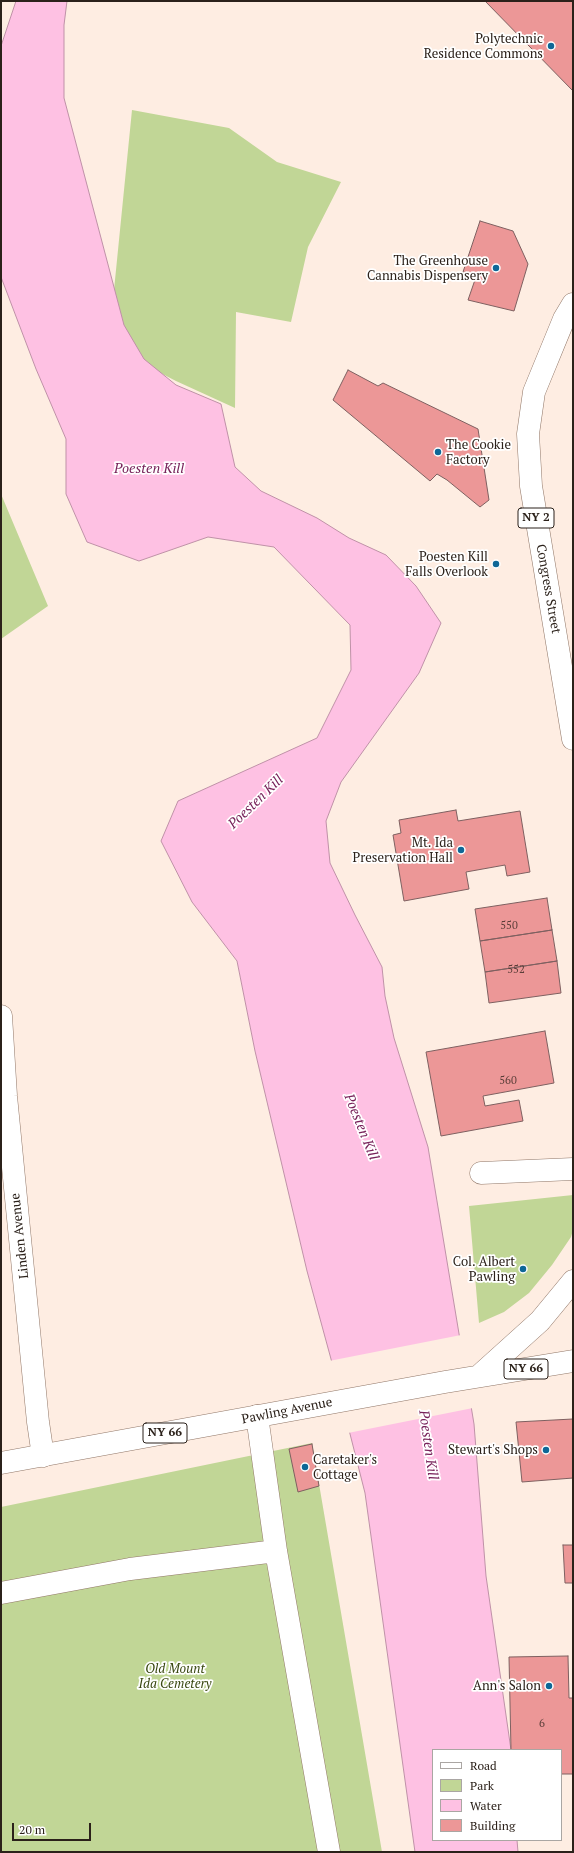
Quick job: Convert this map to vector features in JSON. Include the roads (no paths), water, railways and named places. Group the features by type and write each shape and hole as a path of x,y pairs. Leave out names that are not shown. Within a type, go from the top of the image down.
{"main road":[{"name":"Congress Street","path":"573,304 564,319 534,392 528,434 531,486 573,739"},
{"name":"Linden Avenue","path":"1,1016 4,1097 38,1422 43,1456"},
{"path":"481,1173 573,1169"},
{"path":"479,1376 540,1321 573,1281"},
{"name":"Pawling Avenue","path":"1,1463 479,1376 573,1361"},
{"path":"257,1416 276,1551 329,1852"},
{"path":"1,1593 130,1569 276,1551"}],"water":[{"name":"Poesten Kill","path":"16,1 67,1 64,25 64,98 124,325 144,359 176,385 221,404 235,467 261,491 317,518 349,538 386,555 416,586 441,623 419,673 341,782 326,821 330,863 382,967 385,996 394,1038 428,1147 474,1424 486,1576 511,1749 432,1749 432,1841 517,1841 518,1852 415,1852 365,1493 307,1271 255,1051 237,961 192,902 161,841 178,801 317,738 351,670 350,625 274,547 208,537 139,561 87,542 66,494 66,439 36,369 1,277 1,46"}],"place":[{"name":"Polytechnic Residence Commons","path":"551,46"},
{"name":"The Greenhouse Cannabis Dispensery","path":"496,268"},
{"name":"The Cookie Factory","path":"438,452"},
{"name":"Poesten Kill Falls Overlook","path":"496,564"},
{"name":"Mt. Ida Preservation Hall","path":"461,850"},
{"name":"Col. Albert Pawling","path":"523,1269"},
{"name":"Stewart's Shops","path":"546,1450"},
{"name":"Caretaker's Cottage","path":"305,1467"},
{"name":"Ann's Salon","path":"549,1686"}],"park label":[{"name":"Old Mount Ida Cemetery","path":"175,1676"}]}
